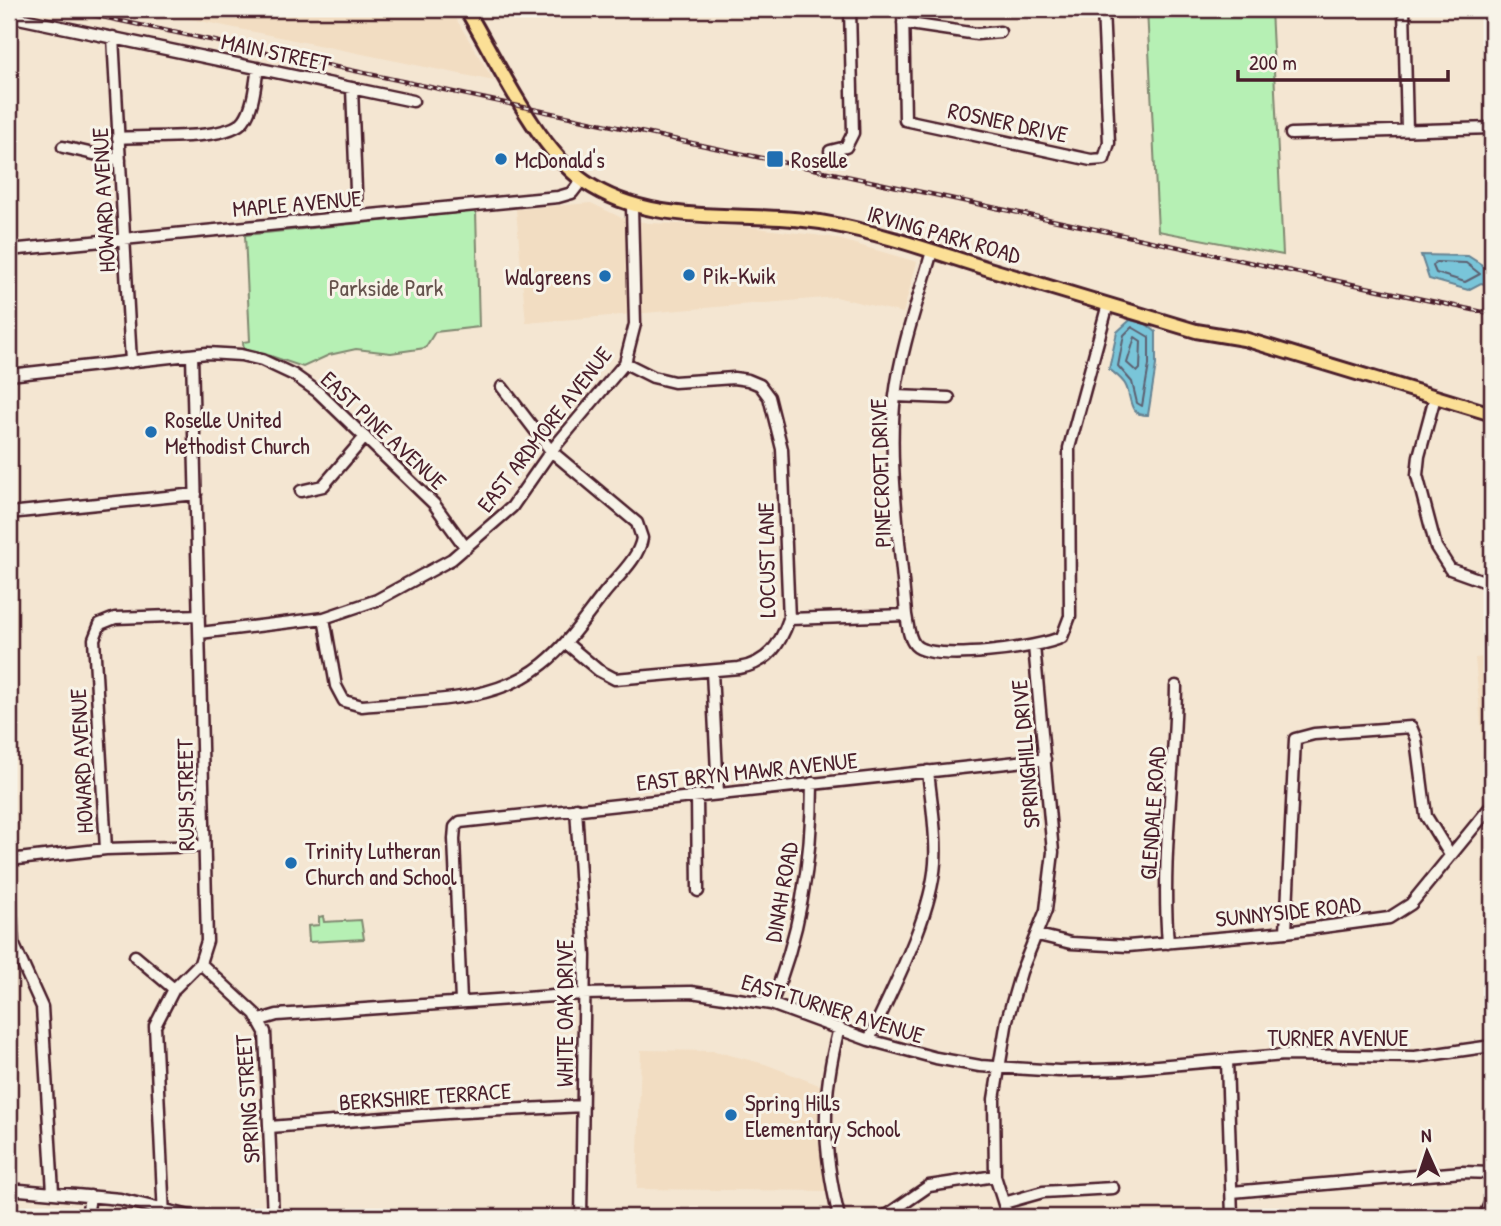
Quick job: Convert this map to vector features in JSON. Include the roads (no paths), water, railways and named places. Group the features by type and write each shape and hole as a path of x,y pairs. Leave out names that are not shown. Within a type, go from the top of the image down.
{"main road":[{"name":"IRVING PARK ROAD","path":"466,9 545,140 582,180 632,207 668,213 800,219 832,224 932,251 1196,331 1244,339 1492,414"}],"street":[{"path":"830,151 846,147 853,133 850,9"},
{"path":"903,9 904,23 977,34 1000,32"},
{"name":"ROSNER DRIVE","path":"904,23 905,120 1091,160 1104,159 1109,143 1103,9"},
{"path":"1404,9 1407,130"},
{"name":"MAIN STREET","path":"9,16 413,101"},
{"name":"HOWARD AVENUE","path":"113,37 131,362"},
{"path":"118,138 144,135 162,137 235,128 247,116 258,68"},
{"path":"352,88 357,216"},
{"path":"1291,134 1492,128"},
{"path":"63,147 120,160"},
{"name":"MAPLE AVENUE","path":"9,250 558,198 572,192 582,180"},
{"name":"EAST ARDMORE AVENUE","path":"200,633 324,618 400,590 466,548 512,507 551,451 625,363 635,324 632,207"},
{"name":"PINECROFT DRIVE","path":"932,251 895,396 894,451 909,635 915,646 933,655 1034,646"},
{"name":"SPRINGHILL DRIVE","path":"1008,1217 995,1176 993,1120 999,1068 1011,1001 1038,936 1048,901 1053,852 1034,646 1062,637 1069,623 1069,448 1108,304"},
{"path":"9,333 10,375"},
{"name":"EAST PINE AVENUE","path":"10,375 228,353 279,367 318,392 365,437 434,504 466,548"},
{"name":"RUSH STREET","path":"192,355 207,932 206,951 200,963"},
{"name":"LOCUST LANE","path":"566,643 598,670 615,679 712,671 748,666 772,654 783,638 789,619 782,449 769,397 760,385 748,380 734,377 674,382 653,377 625,363"},
{"path":"324,618 336,686 341,698 362,706 488,692 525,677 566,643 632,558 642,538 636,523 551,451 502,387"},
{"path":"895,396 949,398"},
{"path":"1436,397 1419,456 1417,475 1436,547 1450,569 1492,584"},
{"path":"301,491 323,486 365,437"},
{"path":"9,513 196,494"},
{"name":"HOWARD AVENUE","path":"106,849 94,639 100,624 116,618 199,615"},
{"path":"789,619 906,615"},
{"path":"712,671 718,793"},
{"name":"GLENDALE ROAD","path":"1168,943 1166,858 1176,739 1176,686"},
{"path":"1286,932 1295,739 1314,734 1411,727 1416,739 1426,816 1450,855"},
{"name":"EAST BRYN MAWR AVENUE","path":"461,1001 455,827 472,819 1045,759"},
{"path":"869,1040 905,960 931,885 935,849 928,771"},
{"name":"DINAH ROAD","path":"771,1004 789,955 805,881 811,837 812,783"},
{"path":"697,795 698,891"},
{"name":"SUNNYSIDE ROAD","path":"1038,936 1099,946 1168,943 1286,932 1389,918 1411,904 1450,855 1488,816 1492,805"},
{"name":"WHITE OAK DRIVE","path":"576,808 585,956 582,994 581,1217"},
{"path":"9,860 106,849 204,846"},
{"path":"9,869 13,943 42,1007 53,1192"},
{"path":"135,956 174,989"},
{"path":"164,1213 155,1026 174,989 200,963"},
{"name":"SPRING STREET","path":"200,963 260,1020 267,1041 272,1216"},
{"name":"EAST TURNER AVENUE","path":"260,1020 277,1015 461,1001 582,994 691,992 771,1004 869,1040 936,1058 999,1068 1100,1070 1184,1064"},
{"path":"839,1028 826,1084 824,1123 828,1171 839,1217"},
{"name":"TURNER AVENUE","path":"1184,1064 1284,1055 1415,1057 1492,1046"},
{"path":"1227,1060 1233,1217"},
{"name":"BERKSHIRE TERRACE","path":"270,1127 447,1112 583,1106"},
{"path":"1232,1192 1462,1171 1492,1173"},
{"path":"884,1217 929,1186 995,1176"},
{"path":"1003,1203 1043,1192 1113,1188"},
{"path":"9,1189 90,1196 194,1217"},
{"path":"88,1217 90,1196"},
{"path":"1484,1217 1492,1199"},
{"path":"272,1216 295,1217"}],"water":[{"path":"1421,255 1468,256 1487,268 1492,267 1492,286 1481,283 1468,290 1429,279"},
{"path":"1130,320 1146,324 1156,332 1156,365 1148,415 1134,410 1125,383 1109,369 1117,332"}],"railway":[{"path":"65,9 1492,314"}],"place":[{"name":"McDonald's","path":"501,159"},
{"name":"Roselle","path":"775,159"},
{"name":"Pik-Kwik","path":"689,275"},
{"name":"Walgreens","path":"605,276"},
{"name":"Roselle United Methodist Church","path":"151,432"},
{"name":"Trinity Lutheran Church and School","path":"291,863"},
{"name":"Spring Hills Elementary School","path":"731,1115"}],"park label":[{"name":"Parkside Park","path":"386,287"}]}
